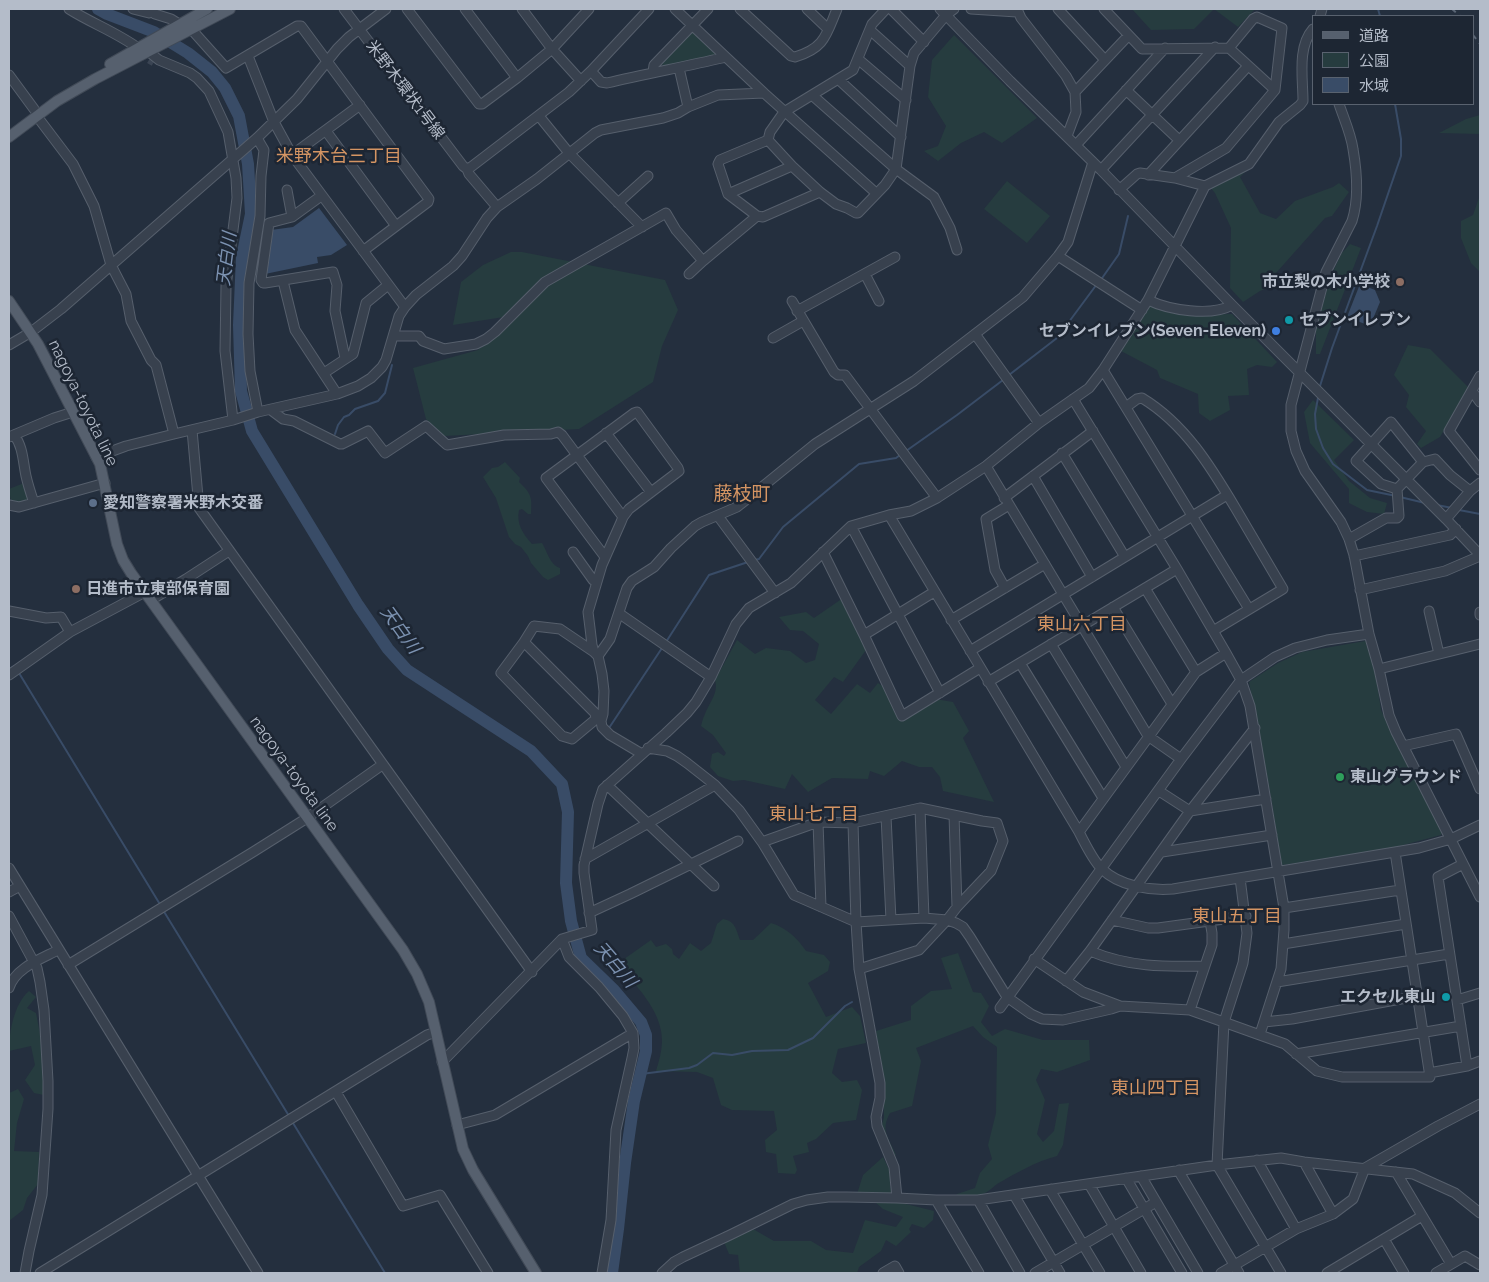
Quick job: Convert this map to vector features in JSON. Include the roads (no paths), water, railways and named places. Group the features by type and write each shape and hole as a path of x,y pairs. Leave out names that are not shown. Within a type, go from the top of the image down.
{"main road":[{"path":"9,131 35,112 151,51 207,9"},
{"path":"9,137 51,98 138,48 230,9"},
{"name":"nagoya-toyota line","path":"9,301 31,332 100,464 117,544 123,560 403,950 417,974 429,1002 463,1149 473,1170 536,1273"}],"street":[{"path":"69,9 111,31 138,48"},
{"path":"133,9 149,13 153,10 172,18 181,29 226,68 302,26 428,196 428,202 363,251"},
{"name":"米野木環状1号線","path":"344,9 463,166 467,168 469,174 497,207"},
{"path":"9,345 31,332 61,309 232,160 301,95 327,60 349,37 386,9"},
{"path":"406,9 477,103 482,104 517,78 552,48 590,9"},
{"path":"465,9 517,78"},
{"path":"523,9 552,48 581,81"},
{"path":"467,168 540,116 581,81 649,9"},
{"path":"675,9 764,94 876,193"},
{"path":"653,72 654,65 708,9"},
{"path":"740,9 791,56 795,57 819,45 824,40 837,9"},
{"path":"807,9 828,29"},
{"path":"768,140 770,132 784,112 853,70 872,24 886,9"},
{"path":"891,9 924,42"},
{"path":"768,140 820,192 836,204 858,213 896,169 910,66 914,53 924,42 943,12 954,9"},
{"path":"971,9 1017,10 1021,18 1066,76 1075,92 1076,112 1067,136"},
{"path":"1058,9 1105,60"},
{"path":"1104,9 1142,49 1229,48 1274,90"},
{"path":"943,12 1010,81 1076,144 1232,305 1456,529 1480,556 1445,571 1360,590"},
{"path":"84,18 93,27 124,43"},
{"path":"1175,178 1226,148 1274,90 1282,28 1257,18 1252,19 1229,48"},
{"path":"870,30 910,66"},
{"path":"442,1062 532,972 562,939 592,930 584,872 585,859 603,789 687,713 696,702 711,677 736,624 749,608 791,583 851,526 911,511 937,498 986,466 1039,423 1094,383 1148,300 1204,186 1248,164 1279,122 1300,106 1303,101 1302,59 1306,39 1312,30"},
{"path":"1075,92 1128,36"},
{"path":"1101,170 1215,47"},
{"path":"1076,144 1165,48"},
{"path":"151,51 159,60 190,73 197,78 209,91 228,132 236,178 237,198 228,261 224,328 226,372 233,420"},
{"path":"248,56 274,122 292,155 405,307"},
{"path":"591,71 601,82 605,83 679,68 724,56"},
{"path":"858,59 906,100"},
{"path":"154,62 172,73 187,76 219,112"},
{"path":"1148,175 1248,66"},
{"path":"679,68 688,107"},
{"path":"9,75 73,164 94,206 111,265 126,294 131,321 151,360 156,365 174,434"},
{"path":"838,79 901,137"},
{"path":"1126,90 1179,140"},
{"path":"96,457 126,446 337,394 358,386 371,378 382,367 394,336 399,316 405,307 416,295 457,261 497,207 537,179 597,131 663,118 718,95 764,94"},
{"path":"812,95 896,169 934,197 950,228 958,250"},
{"path":"292,155 360,105"},
{"path":"1339,105 1353,148 1356,179 1355,212 1326,272 1291,405 1291,431 1304,471 1341,522 1349,540 1354,556 1369,634 1389,714 1403,746 1480,897"},
{"path":"540,116 569,153 642,227"},
{"path":"326,131 396,226"},
{"path":"255,139 264,150 260,216 249,283 248,334 250,371 258,412"},
{"path":"768,140 718,162 728,194 757,216 763,217 820,192"},
{"path":"596,654 610,640 627,588 632,581 654,567 695,526 718,516 746,500 815,444 914,381 1023,298 1068,242 1093,162"},
{"path":"728,194 792,166"},
{"path":"1120,190 1140,173 1175,178 1204,186"},
{"path":"618,203 648,176"},
{"path":"286,190 292,217"},
{"path":"321,196 292,217 271,222 268,225 261,280 263,283 283,281 332,271 337,285 335,311 345,358"},
{"path":"394,336 419,336 423,341 444,348 476,344 495,332 545,282 666,213 676,230 704,260"},
{"path":"689,274 757,216"},
{"path":"1058,256 1142,310"},
{"path":"797,311 895,257"},
{"path":"865,274 879,301"},
{"path":"283,281 293,327 337,394"},
{"path":"324,373 354,352 366,303 388,285"},
{"path":"1148,300 1160,306 1184,310 1225,309 1232,305"},
{"path":"792,301 834,372 838,375 846,375 937,498"},
{"path":"773,338 803,321"},
{"path":"975,334 1039,423"},
{"path":"1103,370 1249,608"},
{"path":"1480,376 1449,430 1480,470"},
{"path":"1472,390 1480,402"},
{"path":"1126,407 1137,399 1142,398 1170,419 1187,436 1204,457 1283,589 1213,631"},
{"path":"1073,399 1158,537 1226,653 1241,680 1250,706 1284,908 1281,969 1260,1034"},
{"path":"271,410 283,419 294,421 340,444 368,431 385,453 426,426 447,445 504,436 558,432 623,517"},
{"path":"11,436 73,412"},
{"path":"596,654 560,629 534,626 501,673 562,736 572,739 599,720 603,714 604,691 602,674 596,654 592,645 588,612 597,582 605,557 623,517 629,509 679,471 638,413 634,413 546,478 605,557"},
{"path":"1397,489 1381,484 1356,461 1370,443 1391,422 1423,462"},
{"path":"192,430 199,508 532,972"},
{"path":"1005,588 995,570 986,519 1007,502 1033,476 1092,431"},
{"path":"606,433 650,492"},
{"path":"11,436 16,438 23,456 26,478 34,503"},
{"path":"1062,454 1125,557"},
{"path":"1397,489 1423,462 1435,459 1470,492"},
{"path":"986,466 1148,736 1181,759"},
{"path":"1033,476 1092,577"},
{"path":"9,505 19,507 105,483"},
{"path":"1446,519 1480,483"},
{"path":"1349,540 1386,518 1397,518 1399,516 1397,489"},
{"path":"970,651 1227,495"},
{"path":"889,515 1078,832 1102,869 1114,877 1146,889 1162,890 1428,846 1451,839 1480,825"},
{"path":"718,516 775,593"},
{"path":"851,526 940,693"},
{"path":"1354,556 1450,534 1456,529"},
{"path":"11,674 70,632 186,579 229,551"},
{"path":"573,552 593,580 597,582"},
{"path":"823,552 902,716 980,668"},
{"path":"951,620 1045,564"},
{"path":"988,682 1177,569"},
{"path":"1145,588 1196,672"},
{"path":"864,635 934,592"},
{"path":"1114,607 1172,704"},
{"path":"9,611 46,618 61,616 70,632"},
{"path":"1429,611 1439,654"},
{"path":"620,614 711,677"},
{"path":"1000,1008 1034,959 1241,680 1274,657 1295,648 1326,640 1369,634"},
{"path":"524,642 595,714 602,728 610,735 645,751 667,752 677,756 715,785 740,810 794,895 856,922 924,918 947,920 963,928 1007,997 1031,1014 1042,1019 1062,1020 1120,1006"},
{"path":"1051,644 1126,767"},
{"path":"1379,669 1480,644"},
{"path":"1078,832 1196,672 1226,653"},
{"path":"1020,663 1103,798"},
{"path":"1066,981 1254,728"},
{"path":"1403,746 1456,734 1479,782"},
{"path":"68,965 307,818 382,765"},
{"path":"607,785 714,886"},
{"path":"585,859 715,785"},
{"path":"1159,791 1190,812 1266,799"},
{"path":"762,842 818,822 853,823 920,808 997,823 1004,841 992,871 956,907 947,920 919,950 859,969"},
{"path":"920,808 924,918"},
{"path":"954,815 956,907"},
{"path":"886,816 891,920"},
{"path":"818,822 821,906"},
{"path":"853,823 859,969 880,1083 880,1098 876,1116 877,1126 894,1167 897,1198"},
{"path":"1162,852 1272,835"},
{"path":"589,912 692,865 738,841"},
{"path":"1034,959 1089,994 1120,1006 1190,1010 1260,1034 1285,1044 1317,1071 1342,1078 1430,1077 1395,852"},
{"path":"1463,864 1438,877 1468,1066"},
{"path":"9,868 258,1273"},
{"path":"1240,878 1247,933 1243,963 1224,1022 1217,1164 1281,1273"},
{"path":"9,892 20,886"},
{"path":"1284,908 1400,890"},
{"path":"9,916 13,933 34,962 40,982 44,1010 48,1081 42,1195 28,1251 25,1273"},
{"path":"1112,920 1148,928 1246,916"},
{"path":"1190,1010 1212,941 1210,921"},
{"path":"1283,944 1406,924"},
{"path":"562,939 569,958 623,1016 632,1033 634,1048 616,1130 612,1213 602,1273"},
{"path":"9,988 12,980 34,962 58,950"},
{"path":"1090,951 1137,965 1160,967 1204,966"},
{"path":"1277,982 1449,954"},
{"path":"1458,1000 1480,993"},
{"path":"1264,1022 1292,1020 1417,996"},
{"path":"1296,1054 1461,1026"},
{"path":"40,1273 428,1035 436,1032"},
{"path":"457,1125 495,1115 632,1033"},
{"path":"1429,1073 1468,1066 1480,1060"},
{"path":"336,1092 403,1206 440,1195 488,1273"},
{"path":"1222,1273 1237,1269 1265,1247 1296,1229 1332,1214 1354,1199 1365,1168 1480,1104"},
{"path":"662,1273 683,1257 793,1204 807,1200 828,1198 978,1200 1217,1164 1281,1158 1414,1174 1455,1193 1480,1213"},
{"path":"1257,1160 1296,1229"},
{"path":"1304,1162 1332,1214"},
{"path":"1179,1170 1237,1269"},
{"path":"1396,1172 1451,1264"},
{"path":"1141,1176 1198,1273"},
{"path":"1126,1178 1182,1273"},
{"path":"1089,1184 1141,1273"},
{"path":"1051,1190 1100,1273"},
{"path":"1014,1195 1060,1273"},
{"path":"936,1200 974,1272"},
{"path":"978,1200 1020,1273"},
{"path":"1035,1273 1156,1202"},
{"path":"1327,1273 1422,1216"},
{"path":"1384,1239 1404,1273"},
{"path":"1436,1273 1465,1256 1480,1265"},
{"path":"883,1273 895,1266 899,1273"}],"water":[{"path":"319,208 347,245 331,255 317,257 318,263 265,274 271,230 293,227"},
{"path":"1360,284 1375,290 1380,302 1370,326 1347,317"}],"waterway":[{"name":"天白川","path":"98,9 154,32 188,53 212,72 225,88 239,116 248,164 251,214 242,257 239,325 241,391 252,431 358,605 388,649 407,670 531,751 562,784 568,812 566,883 571,921 581,958 614,990 641,1022 646,1035 646,1051 634,1101 625,1163 612,1273"},
{"path":"1378,9 1380,15"},
{"path":"1320,386 1401,156 1401,139 1395,105"},
{"path":"1100,281 1119,254 1128,216"},
{"path":"1009,375 1057,338 1097,284"},
{"path":"335,434 338,425 344,417 355,409 378,401 385,393 392,365"},
{"path":"906,451 1003,380"},
{"path":"1318,398 1315,414 1316,429 1323,448 1333,464 1367,490 1396,496"},
{"path":"755,560 759,559 783,527 859,464 896,458 900,455"},
{"path":"1400,497 1425,503"},
{"path":"1437,505 1452,508"},
{"path":"1459,510 1480,514"},
{"path":"666,642 709,575 748,562"},
{"path":"609,728 662,648"},
{"path":"9,669 15,667"},
{"path":"19,673 161,906"},
{"path":"163,910 289,1116"},
{"path":"641,1074 689,1068 697,1065 713,1053 732,1055 752,1051 788,1050 813,1038 845,1006 852,1002"},
{"path":"293,1123 385,1273"}],"tunnel":[{"path":"138,52 154,62"}],"railway":[{"path":"1452,9 1459,15"},
{"path":"1474,36 1480,44"}],"place":[{"name":"市立梨の木小学校","path":"1400,282"},
{"name":"セブンイレブン","path":"1289,320"},
{"name":"セブンイレブン(Seven-Eleven)","path":"1276,331"},
{"name":"愛知警察署米野木交番","path":"93,503"},
{"name":"日進市立東部保育園","path":"76,589"},
{"name":"東山グラウンド","path":"1340,777"},
{"name":"エクセル東山","path":"1446,997"}],"district":[{"name":"米野木台三丁目","path":"339,157"},
{"name":"藤枝町","path":"742,494"},
{"name":"東山六丁目","path":"1082,625"},
{"name":"東山七丁目","path":"814,815"},
{"name":"東山五丁目","path":"1237,917"},
{"name":"東山四丁目","path":"1156,1089"}]}
